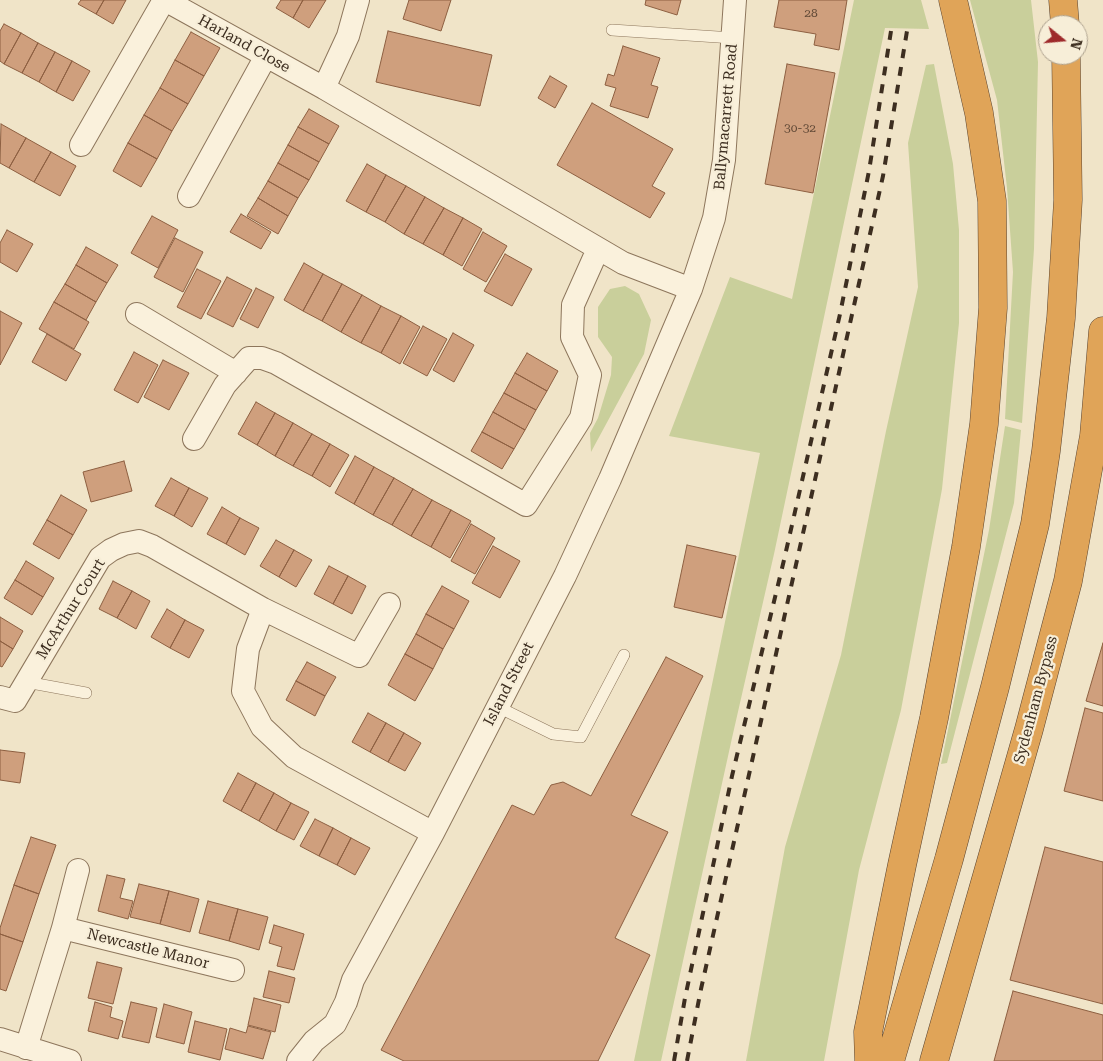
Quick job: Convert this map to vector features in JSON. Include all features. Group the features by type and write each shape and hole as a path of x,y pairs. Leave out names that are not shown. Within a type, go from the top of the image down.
{"highway":[{"path":"869,1061 868,1032 934,718 966,547 984,424 992,308 992,201 979,113 953,0"},
{"path":"1063,0 1064,15"},
{"path":"890,1061 949,859 993,697 1035,524 1046,451 1061,318 1068,200 1066,65"},
{"name":"Sydenham Bypass","path":"934,1061 1026,738 1068,581 1094,436 1103,331"}],"street":[{"name":"Harland Close","path":"81,145 164,0 324,88 623,263 691,289"},
{"path":"324,88 348,36 358,0"},
{"name":"Ballymacarrett Road","path":"691,289 714,218 724,160 735,0"},
{"path":"189,196 266,56"},
{"path":"194,439 225,384 249,358 262,358 276,363 526,506 580,418 590,375 572,337 574,305 598,249"},
{"name":"Island Street","path":"298,1061 314,1041 335,1024 346,1002 353,980 434,833 565,576 610,480 691,289"},
{"path":"136,314 236,373"},
{"name":"McArthur Court","path":"0,697 15,701 100,558 124,544 139,541 152,546 263,609 360,656 389,604"},
{"path":"263,609 248,649 243,691 262,727 294,757 434,833"},
{"path":"26,1048 63,928 78,870"},
{"name":"Newcastle Manor","path":"63,928 233,970"},
{"path":"0,1039 70,1061"}],"lane":[{"path":"612,30 733,38"},
{"path":"498,707 553,734 581,737 624,655"},
{"path":"26,682 86,693"}],"green space":[{"path":"854,0 921,0 929,29 885,28 774,554 661,1061 634,1061 760,453 669,436 730,277 792,299"},
{"path":"970,0 1031,0 1038,62 1034,249 1022,423 1005,419 1013,272 1007,188 997,100"},
{"path":"934,64 953,164 959,230 959,323 942,489 901,710 859,870 824,1061 746,1061 785,847 841,655 886,431 918,287 908,143 926,65"},
{"path":"625,286 639,294 651,320 644,354 591,452 590,433 598,418 611,375 612,357 598,337 598,307 610,289"},
{"path":"1005,426 1021,430 1014,503 947,763 941,764 989,530"}],"building":[{"path":"81,0 104,0 96,14 78,4"},
{"path":"104,0 126,0 113,24 96,14"},
{"path":"281,0 303,0 293,18 276,8"},
{"path":"303,0 326,0 309,28 293,18"},
{"path":"409,0 451,0 441,31 403,19"},
{"path":"646,0 681,0 677,15 645,5"},
{"path":"779,0 847,0 839,50 814,45 816,34 774,27"},
{"path":"4,24 21,33 4,64 0,61 0,31"},
{"path":"388,31 492,55 480,106 376,82"},
{"path":"191,32 220,48 204,76 175,60"},
{"path":"21,33 38,43 22,73 4,64"},
{"path":"38,43 55,52 39,82 22,73"},
{"path":"623,46 660,58 651,85 658,87 648,118 610,106 616,88 605,85 608,74 614,76"},
{"path":"55,52 72,61 56,92 39,82"},
{"path":"175,60 204,76 188,104 160,88"},
{"path":"72,61 90,71 73,101 56,92"},
{"path":"787,64 835,73 813,193 765,184"},
{"path":"550,76 567,86 555,108 538,98"},
{"path":"160,88 188,104 172,131 144,115"},
{"path":"592,103 673,149 652,186 665,193 650,218 557,165"},
{"path":"309,109 339,126 329,144 298,127"},
{"path":"144,115 172,131 157,159 128,143"},
{"path":"1,124 26,138 9,168 0,163"},
{"path":"298,127 329,144 319,162 288,145"},
{"path":"26,138 51,152 34,182 9,168"},
{"path":"128,143 157,159 141,187 113,171"},
{"path":"288,145 319,162 309,180 278,163"},
{"path":"51,152 76,166 60,196 34,182"},
{"path":"278,163 309,180 298,198 268,181"},
{"path":"367,164 386,175 366,212 346,201"},
{"path":"386,175 406,186 385,222 366,212"},
{"path":"268,181 298,198 288,216 258,198"},
{"path":"406,186 425,197 404,234 385,222"},
{"path":"425,197 444,208 423,244 404,234"},
{"path":"258,198 288,216 278,234 247,216"},
{"path":"444,208 463,218 443,255 423,244"},
{"path":"241,214 271,232 261,249 230,232"},
{"path":"152,216 178,230 158,268 131,253"},
{"path":"463,218 482,229 462,266 443,255"},
{"path":"7,230 33,244 17,272 0,262 0,243"},
{"path":"483,232 507,246 486,282 463,269"},
{"path":"175,238 203,252 183,292 154,277"},
{"path":"86,247 118,265 107,283 76,265"},
{"path":"505,254 532,269 512,306 484,291"},
{"path":"304,263 323,274 303,311 284,300"},
{"path":"76,265 107,283 96,302 65,284"},
{"path":"197,269 221,281 201,319 177,307"},
{"path":"323,274 342,284 322,321 303,311"},
{"path":"227,277 252,290 233,327 207,314"},
{"path":"65,284 96,302 86,320 54,302"},
{"path":"342,284 362,295 341,332 322,321"},
{"path":"256,288 274,297 258,328 240,319"},
{"path":"362,295 381,306 361,343 341,332"},
{"path":"54,302 89,322 74,349 39,329"},
{"path":"381,306 401,316 381,353 361,343"},
{"path":"0,311 22,323 0,365"},
{"path":"401,316 420,327 400,364 381,353"},
{"path":"423,326 447,339 427,376 403,363"},
{"path":"453,333 474,345 454,382 433,370"},
{"path":"47,334 81,354 66,381 32,362"},
{"path":"134,352 158,365 138,403 114,390"},
{"path":"527,353 558,371 547,391 515,373"},
{"path":"163,360 189,373 169,410 144,397"},
{"path":"515,373 547,391 536,410 504,393"},
{"path":"504,393 536,410 525,430 493,412"},
{"path":"256,402 275,413 257,445 238,434"},
{"path":"493,412 525,430 514,449 482,432"},
{"path":"275,413 293,423 275,456 257,445"},
{"path":"293,423 312,434 293,466 275,456"},
{"path":"482,432 514,449 502,469 471,451"},
{"path":"312,434 330,444 312,476 293,466"},
{"path":"330,444 349,455 330,487 312,476"},
{"path":"355,456 374,467 354,504 335,493"},
{"path":"124,461 132,491 91,502 83,472"},
{"path":"374,467 394,478 373,515 354,504"},
{"path":"171,478 189,488 174,516 155,506"},
{"path":"394,478 413,489 392,525 373,515"},
{"path":"189,488 208,498 192,527 174,516"},
{"path":"413,489 432,500 411,536 392,525"},
{"path":"61,495 87,510 73,535 47,520"},
{"path":"432,500 451,510 431,547 411,536"},
{"path":"222,507 240,518 226,544 207,534"},
{"path":"451,510 471,521 450,558 431,547"},
{"path":"240,518 259,528 245,555 226,544"},
{"path":"47,520 73,535 59,559 33,544"},
{"path":"471,524 495,538 475,574 451,561"},
{"path":"276,540 294,550 279,577 260,566"},
{"path":"687,545 736,556 722,618 674,607"},
{"path":"493,546 520,561 500,598 472,583"},
{"path":"294,550 312,560 296,587 279,577"},
{"path":"26,561 54,578 43,597 15,580"},
{"path":"329,566 348,576 333,604 314,594"},
{"path":"348,576 366,586 352,614 333,604"},
{"path":"15,580 43,597 32,615 4,598"},
{"path":"113,581 132,591 117,618 99,609"},
{"path":"442,586 469,601 454,629 426,614"},
{"path":"132,591 150,601 136,629 117,618"},
{"path":"167,609 185,620 170,648 151,637"},
{"path":"426,614 454,629 443,649 416,634"},
{"path":"0,617 23,631 13,649 0,641"},
{"path":"185,620 204,630 189,658 170,648"},
{"path":"416,634 443,649 433,669 405,654"},
{"path":"0,641 13,649 2,667 0,666"},
{"path":"1103,643 1103,706 1086,701"},
{"path":"405,654 433,669 415,701 388,685"},
{"path":"666,657 703,676 631,815 668,832 615,938 650,955 598,1061 404,1061 381,1050 512,805 534,815 551,785 563,782 591,796"},
{"path":"307,662 336,677 325,696 296,681"},
{"path":"296,681 325,696 315,716 286,700"},
{"path":"1085,708 1103,713 1103,801 1064,791"},
{"path":"368,713 386,723 370,752 352,742"},
{"path":"386,723 404,733 388,762 370,752"},
{"path":"404,733 421,743 405,771 388,762"},
{"path":"0,750 25,753 20,783 0,780"},
{"path":"238,773 256,783 241,811 223,801"},
{"path":"256,783 274,793 259,821 241,811"},
{"path":"274,793 291,803 276,831 259,821"},
{"path":"291,803 309,812 294,840 276,831"},
{"path":"315,819 333,828 319,856 300,846"},
{"path":"333,828 351,838 337,865 319,856"},
{"path":"31,837 56,845 39,894 14,885"},
{"path":"351,838 370,848 355,875 337,865"},
{"path":"1045,847 1103,862 1103,1004 1010,980"},
{"path":"107,875 125,879 120,898 133,901 128,919 98,911"},
{"path":"139,884 169,891 160,924 130,917"},
{"path":"14,885 39,894 23,942 0,934 0,928"},
{"path":"169,891 199,899 190,932 160,924"},
{"path":"208,901 238,909 229,941 199,933"},
{"path":"238,909 268,917 259,950 229,941"},
{"path":"274,925 304,934 294,970 277,966 282,947 269,943"},
{"path":"0,934 23,942 6,991 0,989"},
{"path":"97,962 122,968 113,1004 88,998"},
{"path":"269,971 295,978 289,1003 263,997"},
{"path":"1013,991 1103,1015 1103,1061 994,1061"},
{"path":"254,998 281,1005 275,1032 248,1025"},
{"path":"95,1002 112,1007 110,1017 123,1021 118,1039 88,1031"},
{"path":"131,1002 157,1008 149,1043 122,1037"},
{"path":"164,1004 192,1012 184,1044 156,1037"},
{"path":"195,1021 227,1029 220,1060 188,1052"},
{"path":"248,1026 271,1032 263,1059 225,1049 230,1028 246,1033"}],"railway":[{"path":"674,1061 685,998 732,776 840,314 869,171 891,31"},
{"path":"687,1061 701,989 883,176 907,31"}]}
